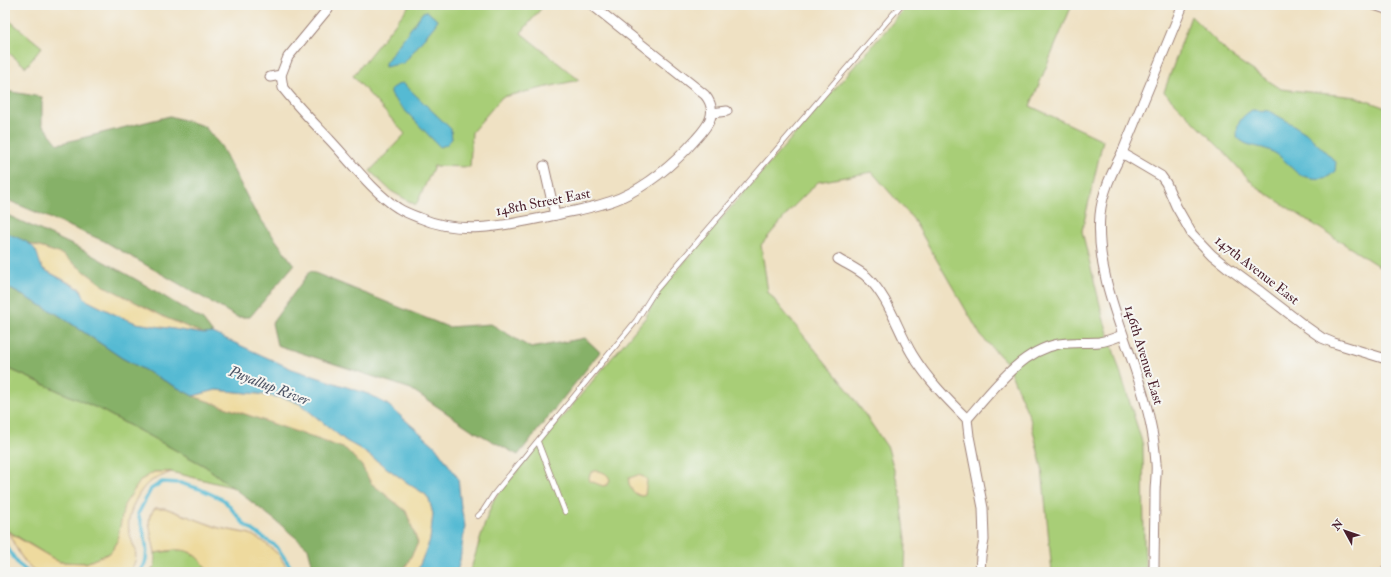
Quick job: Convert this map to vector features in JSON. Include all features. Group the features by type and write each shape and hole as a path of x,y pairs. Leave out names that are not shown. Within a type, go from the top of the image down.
{"street":[{"path":"270,77 281,75 288,57 331,5"},
{"path":"592,5 705,95 709,100 712,113 727,112"},
{"path":"1374,5 1386,9"},
{"name":"146th Avenue East","path":"1154,572 1156,464 1150,421 1144,398 1122,335 1104,269 1100,241 1101,206 1113,169 1122,153 1180,6"},
{"name":"148th Street East","path":"281,75 284,88 288,94 379,192 397,208 447,227 463,228 508,225 598,206 621,198 661,173 683,153 708,124 712,113"},
{"name":"147th Avenue East","path":"1122,153 1161,176 1166,182 1176,206 1192,234 1227,268 1255,287 1308,329 1322,338 1386,359"},
{"path":"544,166 555,215"},
{"path":"838,259 866,277 875,286 883,297 911,353 947,399 967,419 983,508 984,540 980,572"},
{"path":"967,419 1017,366 1044,348 1076,342 1100,342 1122,335"}],"lane":[{"path":"478,516 494,494 636,321 655,291 901,5"},
{"path":"538,442 565,512"}],"green space":[{"path":"410,5 544,5 521,33 579,80 502,97 472,132 470,167 434,166 416,205 391,191 370,171 405,134 353,76"},
{"path":"908,5 1072,5 1030,106 1103,140 1082,231 1103,317 1143,445 1144,543 1146,572 1052,572 1042,468 1030,418 1006,362 981,336 913,219 872,172 818,182 793,207 761,245 768,292 848,390 888,448 900,492 906,539 905,572 470,572 494,499 646,317 658,293"},
{"path":"1191,16 1231,56 1281,89 1356,97 1386,108 1386,271 1256,187 1222,150 1164,92"},
{"path":"5,17 42,47 26,67 5,50"},
{"path":"6,91 42,97 42,124 58,144 170,116 204,126 221,146 254,210 294,265 250,317 237,317 104,241 5,199"},
{"path":"5,214 81,249 137,280 203,320 213,333 204,334 166,318 104,286 61,254 30,244 5,232"},
{"path":"310,271 448,327 491,324 531,348 585,338 600,352 518,455 472,430 411,389 277,345 272,323"},
{"path":"5,286 57,314 122,358 193,396 346,449 362,466 371,483 406,511 418,543 403,572 314,572 308,548 275,520 205,466 99,409 5,367"},
{"path":"5,367 99,409 205,466 232,487 171,472 154,472 141,480 121,525 117,543 110,553 86,563 59,562 5,529"},
{"path":"184,549 198,557 209,572 150,572 155,566 155,553"}],"sand":[{"path":"30,244 61,254 104,286 166,318 204,334 136,323 88,301 84,297 81,289 43,269"},
{"path":"216,390 259,394 288,399 300,404 346,441 359,448 425,494 429,499 433,514 430,540 417,572 403,572 418,543 406,511 371,483 362,466 346,449 193,396"},
{"path":"594,471 602,472 608,476 610,481 607,485 603,486 590,481 590,475"},
{"path":"154,472 171,472 151,481 146,485 131,511 129,518 129,531 136,556 133,566 129,572 37,572 23,559 8,532 59,562 86,563 110,553 117,543 124,505 141,480"},
{"path":"638,475 647,480 645,495 642,496 636,494 629,484 629,478"},
{"path":"155,508 165,508 219,528 250,534 264,542 279,555 289,572 209,572 192,553 173,550 155,553 149,523 150,515"}],"water":[{"path":"427,11 437,20 435,25 404,63 385,67 385,63 423,12"},
{"path":"403,83 451,129 452,139 446,145 440,147 394,99 391,89"},
{"path":"1252,110 1269,111 1306,133 1336,162 1335,171 1324,178 1303,176 1297,173 1275,153 1241,141 1237,137 1240,121"},
{"name":"Puyallup River","path":"5,232 26,242 34,248 43,269 81,290 84,297 88,301 114,314 136,323 204,334 213,333 292,369 368,394 388,405 435,446 458,478 461,507 465,526 457,572 417,572 430,540 433,514 429,499 425,494 359,448 346,441 300,404 288,399 259,394 216,390 193,396 122,358 57,314 5,286"}],"waterway":[{"path":"139,572 146,560 147,552 138,514 151,489 162,482 180,483 200,489 224,500 245,525 277,547 294,572"},
{"path":"5,544 18,564 28,572"}]}
